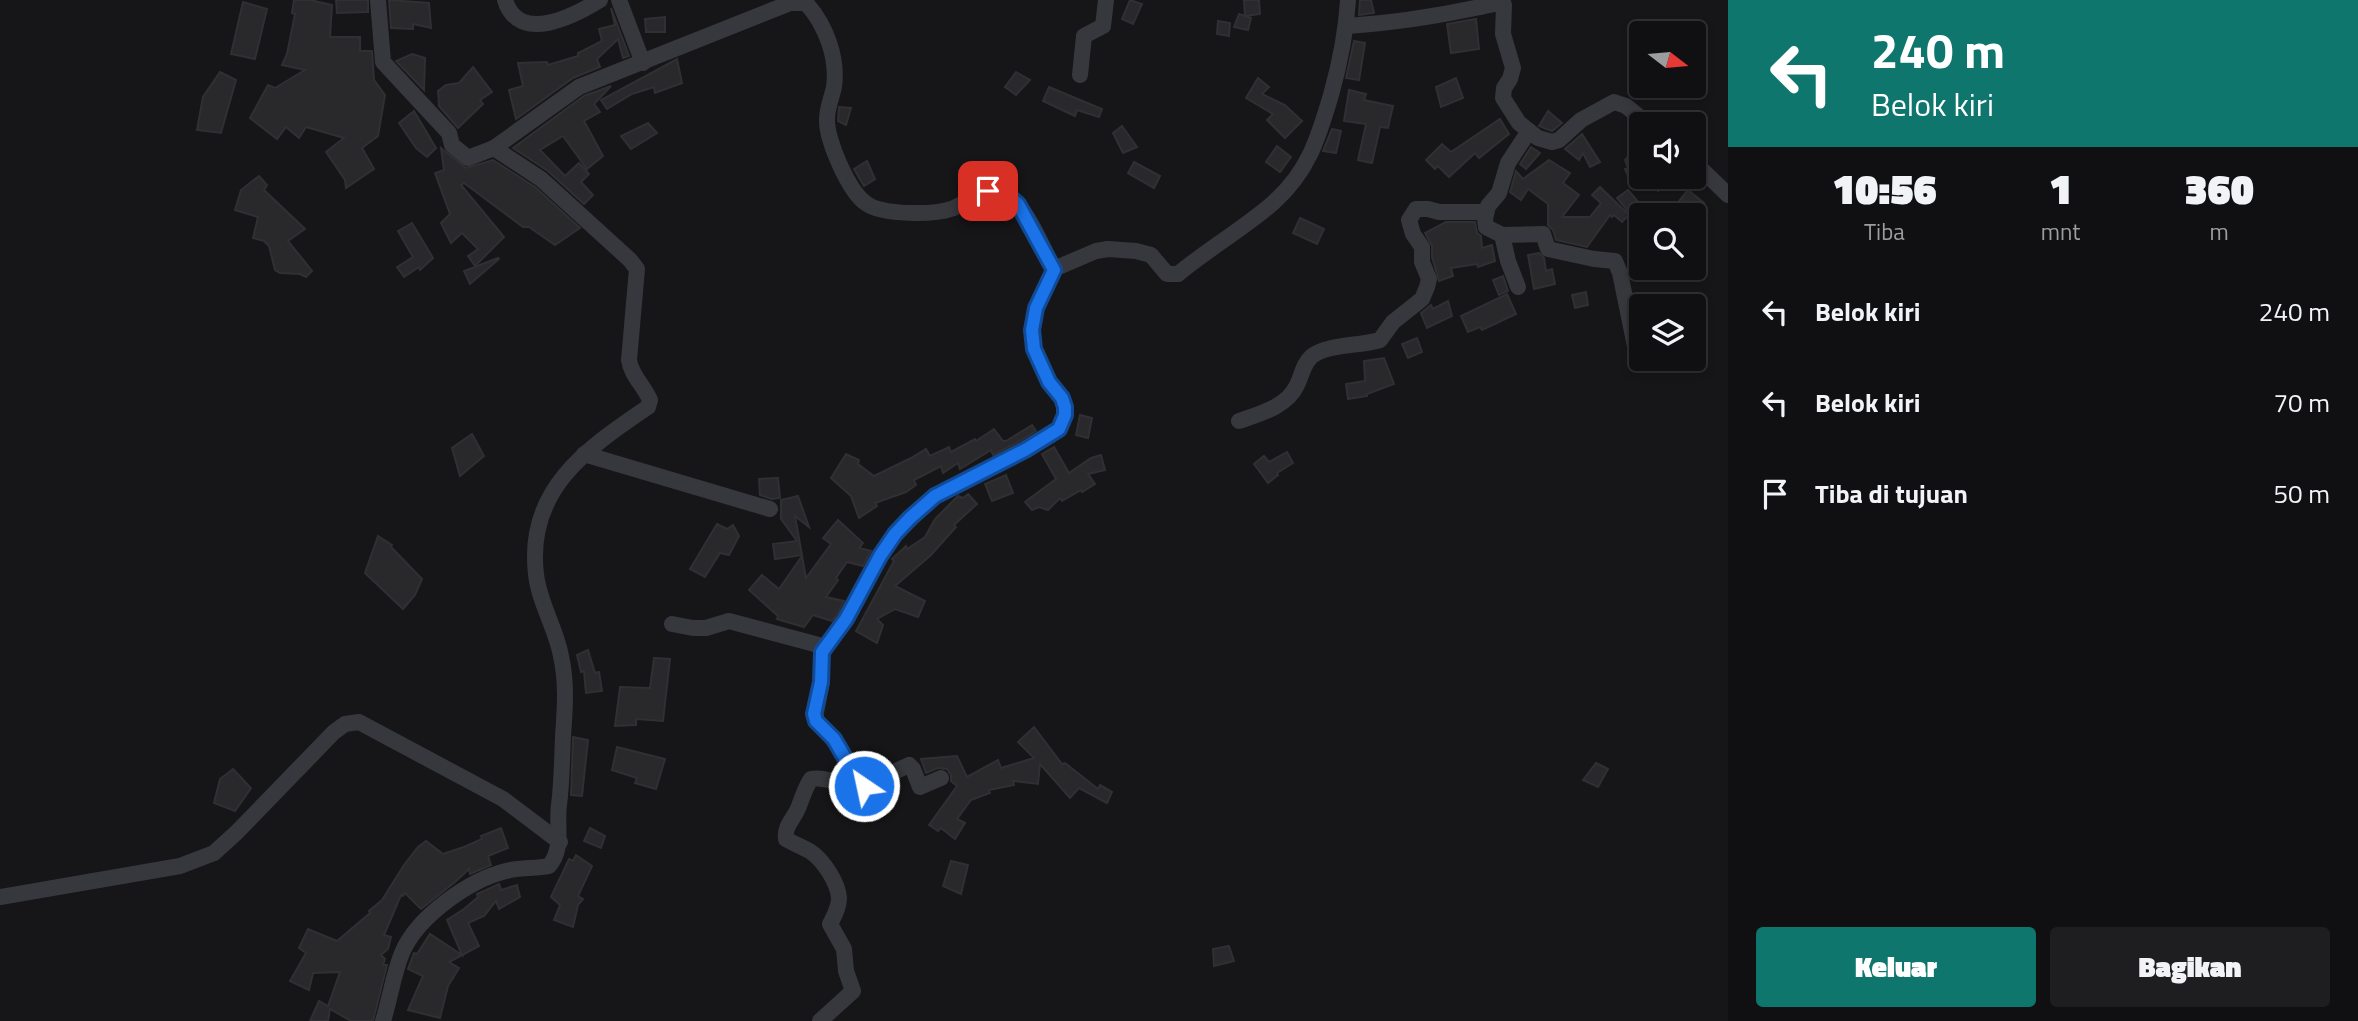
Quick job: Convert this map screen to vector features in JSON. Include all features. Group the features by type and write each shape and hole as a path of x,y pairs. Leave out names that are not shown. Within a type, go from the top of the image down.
{"street":[{"path":"378,0 381,56 387,68 440,122 449,133 452,145 468,158 494,148 579,87 790,3 806,4 814,12 828,40 836,66 827,120 831,141 850,186 866,204 882,210 939,211 951,209 988,191 1004,192 1018,204 1054,270"},
{"path":"505,0 512,15 534,24 555,21 600,0"},
{"path":"619,0 643,63"},
{"path":"1080,75 1084,36 1103,26 1106,0"},
{"path":"820,1021 853,990 846,971 844,949 830,924 838,909 839,896 827,869 819,859 786,839 785,834 811,779 820,776 839,782 846,780 849,774 850,767 841,751 815,718 821,682 822,652 846,619 880,556 910,518 935,496 1025,450 1059,429 1065,415 1065,407 1062,398 1049,382 1034,349 1032,330 1036,308 1054,270 1096,251 1108,249 1151,255 1167,274 1178,274 1274,202 1304,166 1320,135 1342,58 1348,0"},
{"path":"1347,26 1399,23 1482,3 1499,3 1504,5 1503,34 1513,68 1504,88 1503,98 1512,114 1529,131 1547,141 1559,140 1581,120 1614,102 1633,112"},
{"path":"1529,131 1508,163 1499,193 1488,206 1486,227 1502,235 1543,234 1548,249 1615,261 1629,317"},
{"path":"383,1021 403,950 432,914 453,895 485,879 507,871 549,866 555,859 560,842 557,817 561,789 565,680 561,653 536,575 539,523 552,490 584,454 648,407 650,400 631,370 629,360 637,269 541,179 494,148"},
{"path":"1706,174 1728,195"},
{"path":"1239,421 1282,403 1296,387 1305,364 1314,355 1380,340 1393,323 1422,299 1429,279 1422,262 1422,247 1413,234 1409,220 1416,209 1486,212"},
{"path":"1502,235 1518,287"},
{"path":"584,454 770,509"},
{"path":"672,624 706,628 729,621 826,647"},
{"path":"0,897 180,866 214,853 334,732 345,724 359,722 503,799 560,842"},
{"path":"849,774 854,782 864,786 909,765 920,788 941,778"}],"building":[{"path":"294,0 332,5 330,37 360,37 360,51 372,51 374,80 385,95 378,136 362,148 374,169 346,188 345,180 326,152 344,138 306,127 299,138 286,127 277,139 250,118 268,85 275,88 305,70 282,65 287,54 295,14 292,13"},
{"path":"336,0 368,0 368,12 337,13"},
{"path":"389,0 429,3 431,28 413,24 413,29 391,28"},
{"path":"1130,0 1142,4 1133,24 1122,19"},
{"path":"1244,0 1259,0 1260,14 1245,16"},
{"path":"1360,0 1371,0 1374,13 1359,15"},
{"path":"243,2 267,9 255,59 231,54"},
{"path":"611,8 629,56 623,58 618,39 597,59 600,67 573,78 516,119 509,90 523,86 518,63 547,62 548,65 578,56 578,53 602,41 599,29 615,25"},
{"path":"1239,14 1251,18 1248,30 1234,27"},
{"path":"665,17 665,32 646,32 645,19"},
{"path":"1476,19 1479,49 1451,53 1447,24"},
{"path":"1218,21 1230,23 1229,36 1217,34"},
{"path":"1354,41 1365,43 1359,80 1346,78"},
{"path":"412,54 425,58 424,90 396,61"},
{"path":"677,59 682,83 655,93 654,87 632,94 607,109 601,100"},
{"path":"473,67 492,92 480,100 483,104 458,128 439,106 438,91 446,85 459,83"},
{"path":"220,72 236,80 221,133 197,130 203,97"},
{"path":"1016,72 1030,80 1016,95 1005,87"},
{"path":"1258,78 1269,87 1262,94 1285,105 1302,121 1285,138 1267,120 1273,114 1246,98"},
{"path":"1456,78 1463,98 1441,107 1436,87"},
{"path":"611,86 594,104 600,112 584,121 603,156 587,169 563,136 540,150 565,176 579,163 589,174 581,182 593,195 584,204 548,171 513,148 584,96"},
{"path":"1049,87 1102,109 1099,117 1077,110 1075,116 1043,101"},
{"path":"1349,90 1366,94 1364,100 1393,106 1388,128 1380,127 1372,163 1358,160 1366,124 1344,121"},
{"path":"839,107 851,108 846,125 838,121"},
{"path":"414,111 436,148 427,157 416,148 399,123"},
{"path":"1548,111 1562,123 1552,131 1539,126"},
{"path":"1500,119 1509,134 1479,158 1475,153 1449,177 1438,166 1435,169 1426,160 1442,144 1451,152"},
{"path":"648,123 657,133 631,149 621,136"},
{"path":"1122,126 1137,147 1123,153 1113,133"},
{"path":"1332,129 1341,131 1336,153 1323,151"},
{"path":"1582,134 1600,162 1590,167 1583,153 1579,160 1565,149"},
{"path":"1277,146 1291,157 1280,172 1266,162"},
{"path":"1531,147 1540,153 1526,169 1520,164"},
{"path":"441,148 466,168 493,160 535,187 580,228 555,245 529,227 523,227 464,183 461,185 504,237 475,266 468,256 478,249 462,233 451,243 441,223 450,214 435,173 444,170"},
{"path":"1629,156 1629,178 1625,169 1628,168 1625,160"},
{"path":"1549,160 1570,173 1563,183 1579,195 1562,217 1590,217 1601,203 1592,195 1600,187 1629,215 1622,222 1610,215 1587,247 1556,240 1548,225 1548,204 1528,189 1521,200 1510,192 1516,171 1523,179"},
{"path":"867,161 875,179 864,186 854,169"},
{"path":"1134,162 1160,176 1154,188 1128,173"},
{"path":"259,176 267,185 264,190 305,229 288,241 312,271 306,277 275,270 269,246 264,241 253,238 258,217 235,210 241,190"},
{"path":"1628,190 1639,203 1629,203 1629,212 1617,198"},
{"path":"1688,190 1704,203 1681,203 1679,201"},
{"path":"1300,218 1324,229 1317,244 1293,233"},
{"path":"1446,222 1475,222 1477,233 1481,236 1482,248 1492,245 1495,261 1478,267 1477,264 1451,268 1453,276 1439,281 1432,257 1432,246 1425,233"},
{"path":"412,223 433,258 420,270 419,267 404,277 397,267 413,257 398,231"},
{"path":"1539,253 1544,258 1546,271 1552,269 1555,284 1534,289 1528,255"},
{"path":"499,259 470,284 464,271"},
{"path":"1503,276 1508,291 1499,295 1493,280"},
{"path":"1586,292 1588,305 1575,308 1572,295"},
{"path":"1507,294 1516,314 1482,330 1480,327 1468,332 1461,316"},
{"path":"1448,301 1452,316 1427,328 1421,313 1431,305 1433,309"},
{"path":"1417,338 1422,352 1408,358 1402,344"},
{"path":"1384,358 1394,384 1367,396 1348,399 1346,384 1365,381 1364,361"},
{"path":"1080,415 1092,418 1088,438 1076,435"},
{"path":"1032,425 1036,431 1020,441 993,455 991,450 960,469 958,463 943,473 941,466 914,480 916,485 906,492 875,503 877,506 859,518 851,496 831,478 846,454 859,460 858,464 874,476 926,449 930,456 949,447 951,452 994,429 1003,441 1006,441"},
{"path":"472,434 484,456 460,476 452,448"},
{"path":"1054,447 1069,473 1091,458 1101,455 1105,470 1088,474 1095,484 1082,492 1081,490 1062,501 1060,498 1048,510 1039,507 1032,510 1025,502 1056,479 1042,454"},
{"path":"1287,452 1293,463 1277,473 1268,483 1254,464 1264,456 1269,462"},
{"path":"1006,475 1013,493 992,501 985,484"},
{"path":"778,478 780,498 772,499 760,495 759,479"},
{"path":"968,494 977,504 954,525 956,527 931,555 895,586 925,601 918,617 895,609 877,619 883,625 877,643 856,631 894,561 892,559 906,546 907,549 925,537 935,519 958,496 963,498"},
{"path":"798,496 809,527 795,516 802,555 775,559 773,544 797,541 781,519 781,500"},
{"path":"838,520 863,543 859,548 871,551 863,566 847,562 836,578 838,580 826,597 844,601 838,613 832,621 813,615 804,627 777,619 778,616 749,590 762,575 779,589 802,556 806,578 831,544 823,538"},
{"path":"717,524 727,529 733,525 739,536 729,555 720,553 705,577 690,569"},
{"path":"378,536 392,545 422,579 415,595 403,609 365,573"},
{"path":"588,650 595,673 599,672 602,691 586,693 584,671 581,672 577,655"},
{"path":"654,658 670,659 663,721 636,719 636,725 615,726 620,687 650,688"},
{"path":"1034,727 1062,764 1065,763 1098,789 1100,785 1112,792 1107,803 1079,788 1070,798 1040,764 1038,784 1013,781 1014,785 989,790 990,793 971,800 957,819 965,823 955,839 941,828 938,831 929,825 957,786 951,781 947,769 938,768 926,773 921,759 957,756 967,777 998,760 1001,768 1034,758 1018,742"},
{"path":"573,737 588,740 582,796 571,795"},
{"path":"617,747 665,759 656,789 635,783 637,778 612,770"},
{"path":"1596,763 1608,769 1598,787 1583,780"},
{"path":"233,769 251,788 235,811 214,803 220,779"},
{"path":"501,828 508,848 488,856 491,865 470,874 469,869 421,909 405,893 401,895 384,935 391,937 388,949 381,955 385,959 383,965 387,965 373,1021 351,1021 330,1009 328,1021 310,1021 319,1001 328,1006 340,972 313,973 309,990 290,981 306,953 299,948 308,929 337,941 382,900 404,865 426,841 443,854 482,839 481,836"},
{"path":"590,828 605,836 601,848 584,841"},
{"path":"576,855 592,866 578,896 583,899 578,905 573,927 554,920 560,905 551,897 569,859 573,861"},
{"path":"951,861 968,865 961,894 943,886"},
{"path":"499,884 501,890 517,885 520,897 499,909 496,901 484,916 468,923 479,946 449,962 459,968 448,986 440,1018 408,1010 423,976 408,969 414,953 417,954 430,934 462,955 447,920 478,897 477,894"},
{"path":"1229,946 1234,961 1214,966 1213,949"}],"route":[{"path":"864,786 854,782 849,774 850,767 834,739 816,721 814,714 821,682 822,652 846,619 880,556 910,518 935,496 1025,450 1059,429 1065,415 1062,398 1049,382 1034,349 1032,330 1036,308 1054,270 1018,204 1004,192 988,191"}]}
